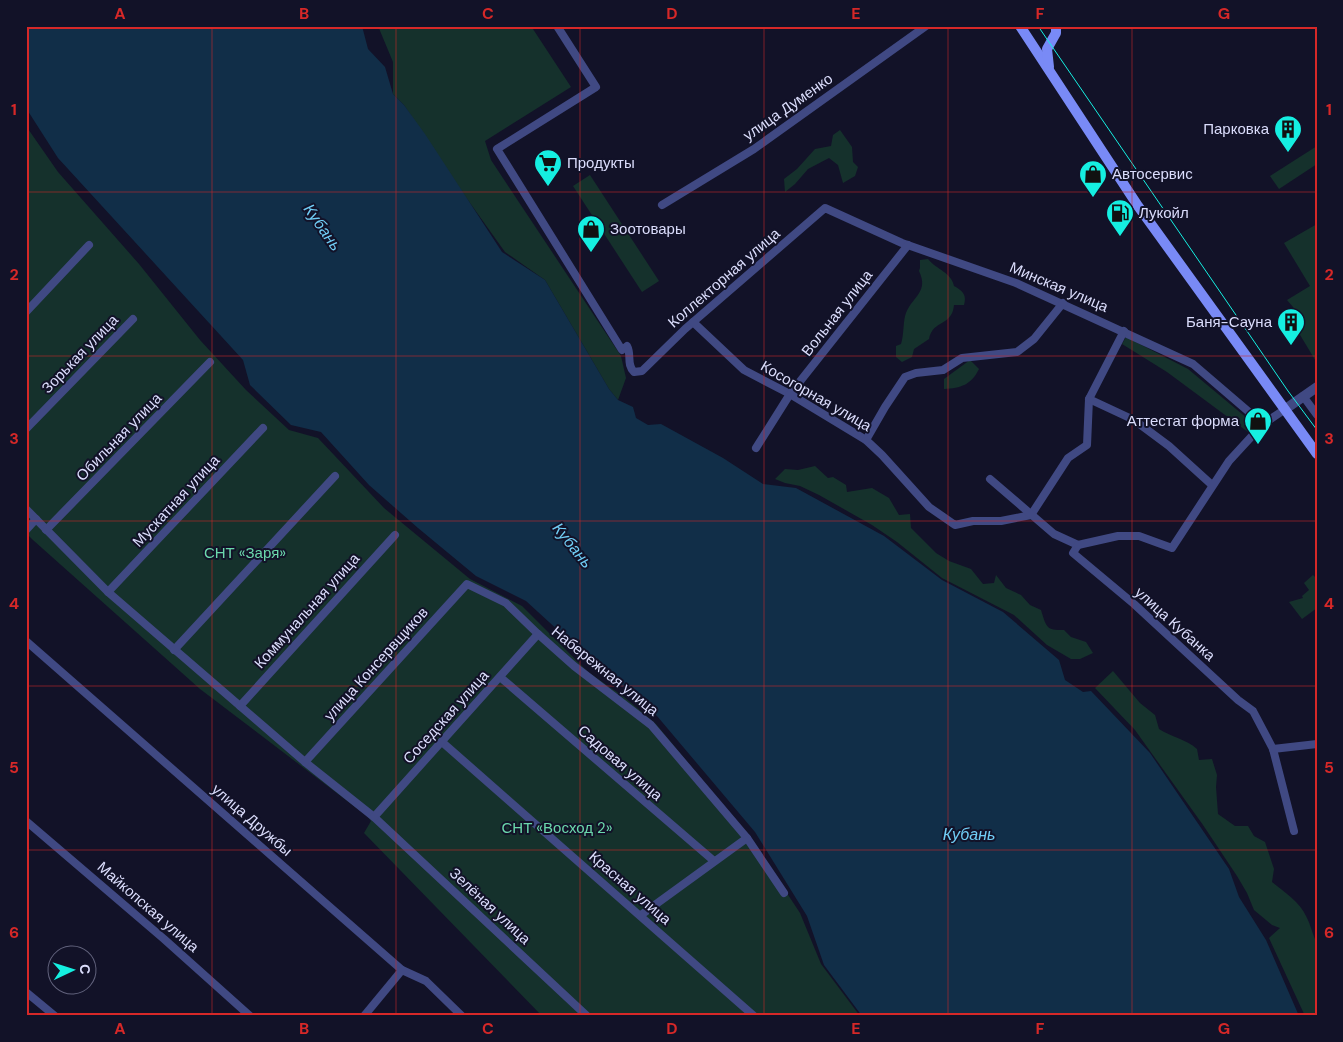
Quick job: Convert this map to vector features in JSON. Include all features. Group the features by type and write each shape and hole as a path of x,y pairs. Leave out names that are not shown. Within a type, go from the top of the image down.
{"main road":[{"path":"1054,80 1046,54 1056,33 1056,26"},
{"path":"1020,27 1038,43 1050,44"},
{"path":"1020,27 1138,206 1317,454"}],"street":[{"name":"Коллекторная улица","path":"557,26 596,87 497,149 622,350 627,346 630,352 631,369 634,372 642,371 693,322 826,208"},
{"name":"улица Думенко","path":"662,205 754,148 926,26"},
{"name":"Минская улица","path":"826,208 908,245 1016,283 1193,364 1263,424"},
{"path":"26,312 89,245"},
{"name":"Вольная улица","path":"756,448 790,394 908,245"},
{"path":"866,440 905,378 916,373 943,370 962,358 1017,352 1034,338 1063,303"},
{"name":"Зорькая улица","path":"26,429 133,319"},
{"name":"Косогорная улица","path":"693,322 744,370 790,394 866,440 882,454 929,507 955,525 973,521 1001,521 1031,515"},
{"path":"1031,515 1068,458 1087,444 1089,399 1124,331"},
{"name":"Обильная улица","path":"46,530 210,362"},
{"path":"990,479 1054,534 1078,545 1118,536 1139,536 1172,548 1229,461 1263,424 1317,387"},
{"path":"1303,396 1317,415"},
{"path":"1089,399 1134,420 1169,446 1212,486"},
{"name":"Мускатная улица","path":"108,592 263,428"},
{"path":"174,650 335,476"},
{"name":"Зелёная улица","path":"26,509 108,592 305,762 374,817 587,1016"},
{"path":"26,530 36,519"},
{"name":"Коммунальная улица","path":"240,706 395,535"},
{"name":"улица Кубанка","path":"1078,545 1073,553 1134,604 1238,700 1254,711 1273,749 1294,831"},
{"name":"Набережная улица","path":"467,584 506,603 574,666 651,725 747,838 784,893"},
{"name":"улица Консервщиков","path":"305,762 467,584"},
{"name":"Соседская улица","path":"374,817 538,634"},
{"name":"улица Дружбы","path":"26,641 402,970 426,981 462,1016"},
{"name":"Садовая улица","path":"500,677 714,861"},
{"name":"Красная улица","path":"442,742 754,1016"},
{"path":"1273,749 1317,744"},
{"name":"Майкопская улица","path":"26,821 164,939 250,1016"},
{"path":"641,915 747,838"},
{"path":"364,1016 402,970"},
{"path":"26,992 55,1016"}],"green space":[{"path":"378,26 531,26 571,87 485,141 491,160 621,356 626,378 618,400 609,389 545,280 505,252 404,105 393,94 393,62"},
{"path":"26,126 58,172 139,264 200,340 246,390 289,430 318,438 384,508 470,579 522,606 588,672 624,697 656,724 751,839 800,913 821,964 860,1016 542,1016 364,833 371,821 367,816 200,689 26,533"},
{"path":"840,130 852,147 853,162 858,167 855,176 843,183 838,165 829,158 808,169 785,192 784,179 797,169 815,149 831,146 833,135"},
{"path":"1317,146 1317,164 1279,189 1270,176"},
{"path":"590,175 659,281 642,292 573,186"},
{"path":"1317,224 1317,363 1291,320 1299,314 1287,300 1310,286 1284,243"},
{"path":"928,259 947,274 954,286 962,292 965,296 964,305 954,305 950,317 934,328 929,339 914,349 912,357 902,362 896,357 896,346 901,344 906,313 921,289 920,260"},
{"path":"1126,337 1188,369 1254,424 1248,432 1167,372 1122,344"},
{"path":"970,360 979,369 973,379 965,385 944,389 944,379"},
{"path":"815,466 828,478 833,477 846,485 847,492 872,488 889,498 899,515 910,514 911,528 936,553 949,561 971,569 983,584 994,583 996,575 1006,588 1021,595 1030,605 1041,610 1044,620 1050,628 1064,630 1071,637 1086,642 1093,653 1080,659 1071,659 1047,645 1014,615 942,578 897,542 872,525 819,495 800,486 775,479 785,469 798,470"},
{"path":"1313,575 1317,579 1317,608 1302,619 1289,602 1303,598 1302,596 1309,590 1304,583"},
{"path":"1113,671 1140,703 1155,715 1159,729 1197,749 1199,760 1212,759 1217,775 1218,814 1235,826 1248,826 1254,836 1265,842 1274,869 1272,882 1300,906 1308,919 1317,943 1317,1016 1305,1016 1269,938 1280,928 1272,925 1254,910 1237,876 1135,730 1095,688"}],"water":[{"name":"Кубань","path":"26,26 362,26 368,49 385,67 393,94 404,105 425,134 502,252 545,280 609,389 618,400 633,407 636,418 648,425 661,424 723,458 763,484 796,488 884,536 942,580 1003,612 1059,660 1065,680 1083,692 1091,691 1150,753 1229,869 1239,897 1266,940 1299,1016 862,1016 824,965 807,916 755,832 657,716 595,664 526,601 476,576 418,528 369,485 321,432 291,425 250,385 243,360 58,158 26,108"}],"tram line":[{"path":"1038,26 1288,391 1317,430"}],"place":[{"name":"Парковка","path":"1288,153"},
{"name":"Продукты","path":"548,187"},
{"name":"Автосервис","path":"1093,198"},
{"name":"Лукойл","path":"1120,237"},
{"name":"Зоотовары","path":"591,253"},
{"name":"Баня-Сауна","path":"1291,346"},
{"name":"Аттестат форма","path":"1258,445"}],"park label":[{"name":"СНТ «Заря»","path":"245,553"},
{"name":"СНТ «Восход 2»","path":"557,828"}]}
